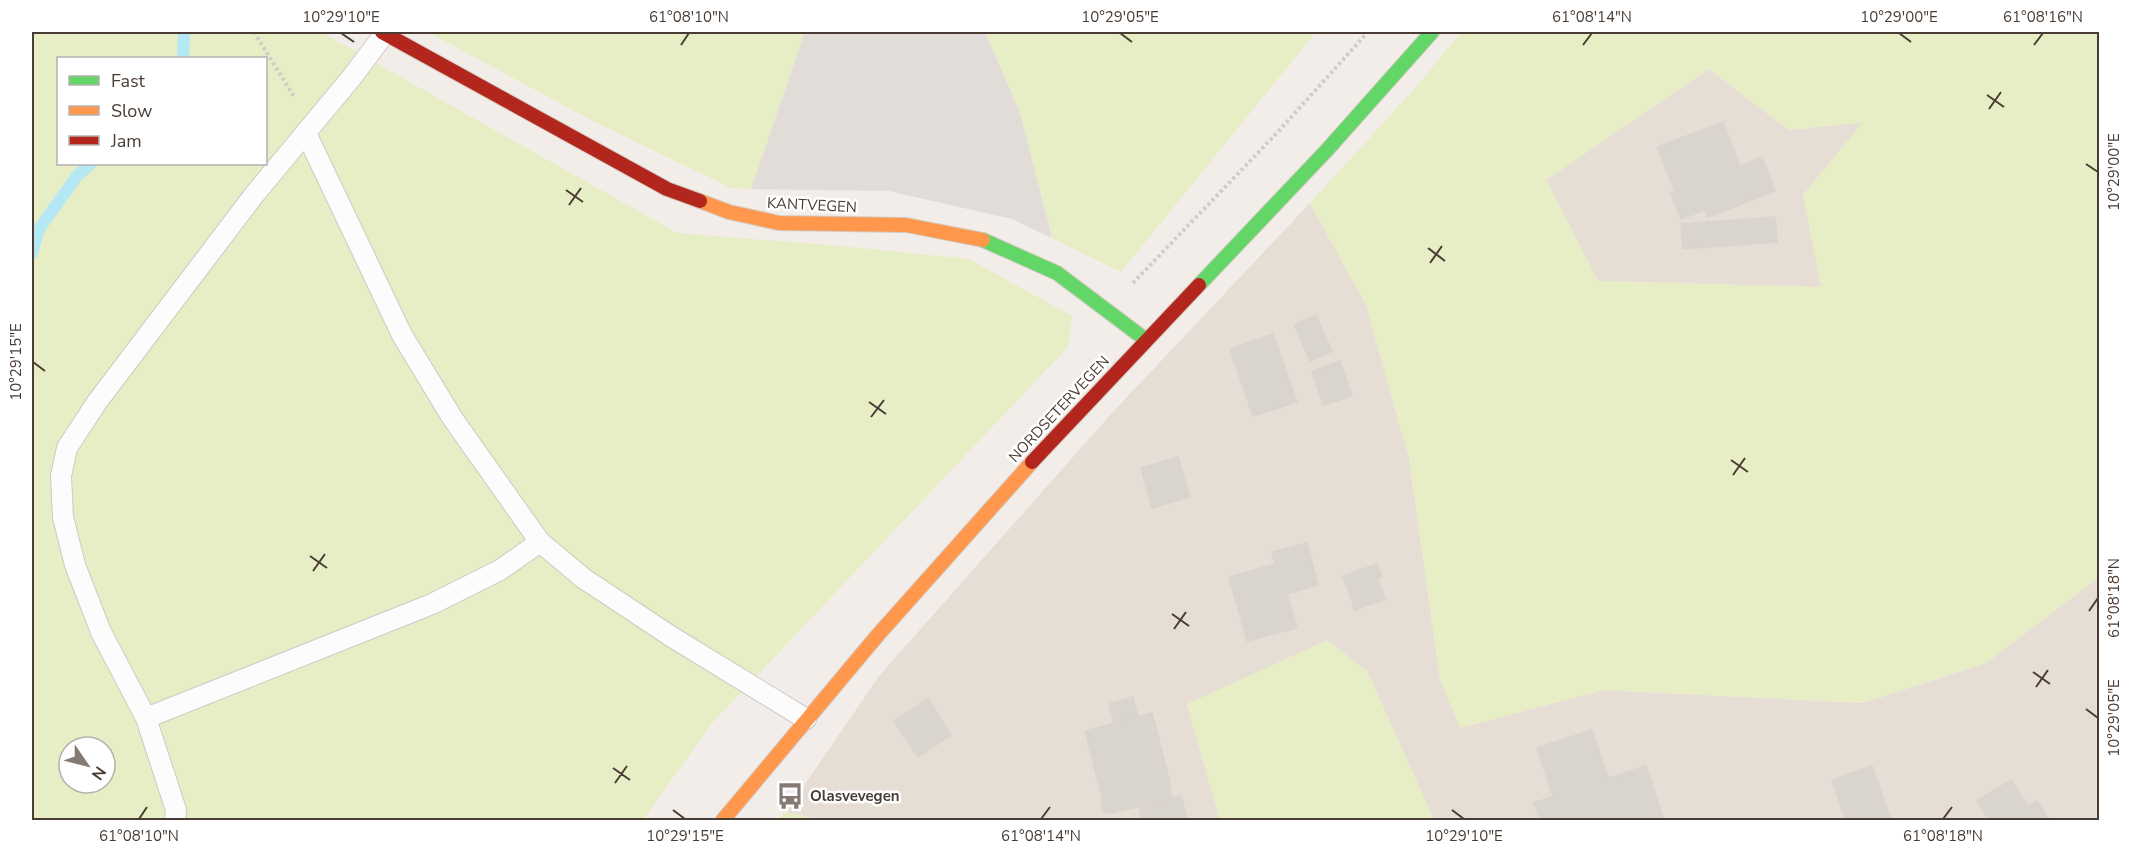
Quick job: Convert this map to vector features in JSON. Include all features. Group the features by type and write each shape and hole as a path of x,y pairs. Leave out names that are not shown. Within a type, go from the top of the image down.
{"main road":[{"name":"KANTVEGEN","path":"384,32 667,189 729,212 779,223 906,225 986,241 1057,273 1146,340"},
{"name":"NORDSETERVEGEN","path":"723,820 806,719 971,529 1146,340 1263,219 1432,32"}],"lane":[{"path":"175,820 176,810 146,718 101,632 75,565 63,517 61,476 67,448 97,402 254,195 352,77 384,32"},
{"path":"306,133 402,335 453,419 540,542 583,578 672,637 806,719"},
{"path":"146,718 432,604 500,570 540,542"}],"path":[{"path":"254,32 293,93 306,133"},
{"path":"1106,310 1172,244 1368,32"}],"shaded area":[{"path":"805,32 985,32 1020,113 1052,238 1012,219 889,191 751,189"},
{"path":"1709,69 1789,130 1864,122 1803,195 1822,287 1598,281 1546,180"},
{"path":"1310,203 1366,305 1409,458 1440,679 1460,728 1603,690 1863,703 1986,663 2099,577 2099,820 1434,820 1367,671 1187,704 1220,820 822,820 786,812 879,676 1111,414"}],"green space":[{"path":"32,32 321,32 677,233 969,259 1072,316 1068,347 713,722 643,820 32,820"},
{"path":"428,32 805,32 751,189 731,188 593,121"},
{"path":"985,32 1316,32 1121,272 1052,238 1020,113"},
{"path":"1461,32 2099,32 2099,577 1986,663 1863,703 1603,690 1460,728 1440,679 1409,458 1366,305 1310,203 1416,87","holes":["1709,69 1789,130 1863,122 1803,195 1821,287 1598,281 1546,180"]},
{"path":"1327,640 1367,671 1434,820 1220,820 1187,704"},
{"path":"786,812 822,820 777,820"}],"building":[{"path":"1723,122 1740,166 1762,157 1775,191 1708,217 1705,210 1681,219 1671,193 1675,192 1657,147"},
{"path":"1775,217 1777,242 1683,249 1681,224"},
{"path":"1316,315 1332,351 1310,361 1294,325"},
{"path":"1273,334 1297,402 1253,416 1230,349"},
{"path":"1340,361 1352,396 1323,405 1312,371"},
{"path":"1178,457 1190,497 1152,508 1141,468"},
{"path":"1307,543 1318,585 1287,594 1297,628 1247,641 1229,577 1275,564 1272,552"},
{"path":"1377,564 1382,577 1378,578 1385,599 1355,610 1343,576"},
{"path":"1133,697 1138,717 1114,723 1109,704"},
{"path":"928,699 951,735 918,757 894,721"},
{"path":"1152,713 1172,798 1104,813 1085,731"},
{"path":"1592,730 1608,778 1646,766 1664,820 1540,820 1534,803 1553,796 1537,748"},
{"path":"1872,766 1891,820 1846,820 1832,780"},
{"path":"2012,780 2027,806 2037,801 2049,820 1989,820 1977,800"},
{"path":"1181,796 1187,818 1142,820 1139,807"}],"waterway":[{"path":"183,57 184,32"},
{"path":"32,253 39,229 77,176 89,165"}],"traffic: fast":[{"path":"1199,285 1327,150 1432,32"},
{"path":"983,240 1057,273 1146,340"}],"traffic: slow":[{"path":"700,201 729,212 779,223 906,225 983,240"},
{"path":"723,820 877,636 1032,462"}],"traffic: jam":[{"path":"382,32 667,189 700,201"},
{"path":"1032,462 1199,285"}],"place":[{"name":"Olasvevegen","path":"790,796"}]}
